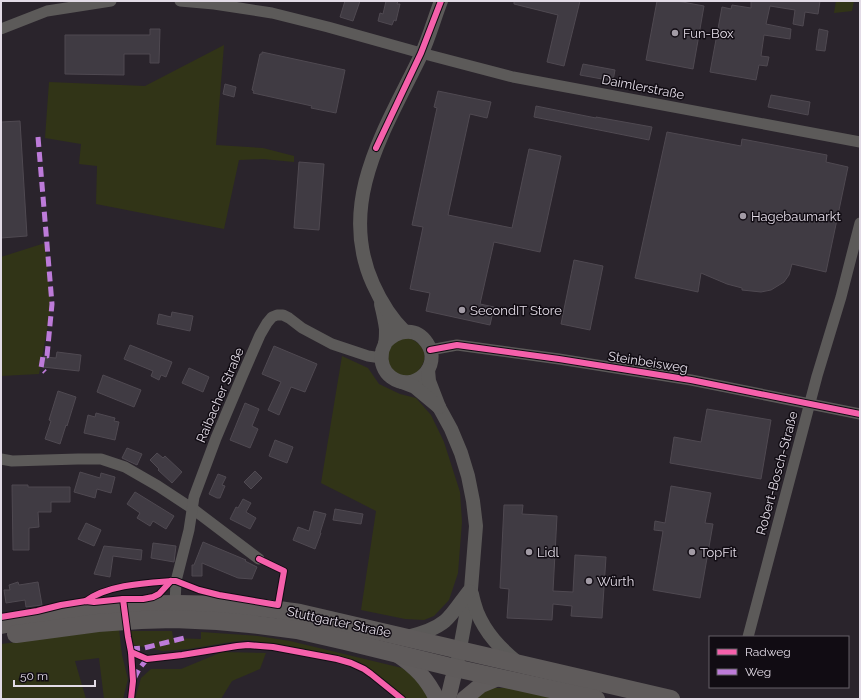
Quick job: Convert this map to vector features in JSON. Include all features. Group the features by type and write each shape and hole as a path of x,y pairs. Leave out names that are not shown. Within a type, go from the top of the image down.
{"main road":[{"name":"Stuttgarter Straße","path":"1,625 97,608 175,604 217,604 254,607 300,613 671,699"},
{"name":"Stuttgarter Straße","path":"1,636 98,623 141,620 174,619 250,624 297,630 345,641 397,654 454,673 498,678 596,699"},
{"path":"397,654 411,663 422,675 432,688 437,699"},
{"path":"448,699 454,673"},
{"path":"464,699 480,685 498,678"}],"street":[{"path":"1,29 48,11 111,1"},
{"name":"Daimlerstraße","path":"180,1 214,4 272,14 328,27 513,77 860,142"},
{"path":"385,344 386,328 380,300 368,272 362,248 360,225 364,184 373,155 422,53 441,1"},
{"name":"Robert-Bosch-Straße","path":"748,636 817,376 841,297 860,223"},
{"path":"380,300 397,324 405,332"},
{"name":"Raibacher Straße","path":"175,604 177,577 189,530 194,497 197,488 216,438 260,335 272,317 283,315 332,344 368,356 381,358"},
{"path":"439,407 414,388 390,376 386,371 382,365 381,358 383,348 390,338 405,332 415,333 426,341 430,350 431,360 428,370 429,381 439,407 461,452 473,501 476,526 471,589 460,650 454,673"},
{"name":"Steinbeisweg","path":"430,350 457,345 559,359 691,380 860,414"},
{"path":"402,382 417,380 428,370"},
{"path":"1,459 12,461 101,459 125,467 193,509 259,559"},
{"path":"407,637 420,634 444,621 471,589"},
{"path":"471,589 477,612 488,632 502,650 520,664"}],"green space":[{"path":"836,1 854,1 852,11 834,13"},
{"path":"224,45 216,145 263,148 294,156 294,162 263,159 239,160 224,229 96,204 97,166 79,164 81,144 45,138 49,82 145,86"},
{"path":"45,243 51,308 39,374 1,376 1,257"},
{"path":"409,338 422,347 425,356 422,365 415,375 411,377 402,377 387,367 387,348 396,339"},
{"path":"342,356 368,368 379,384 400,394 416,398 431,415 444,442 460,492 462,522 458,573 449,600 434,616 424,620 405,619 361,610 376,511 321,483"},
{"path":"119,629 122,655 128,679 123,699 104,699 99,658 75,661 86,699 1,699 1,644"},
{"path":"130,631 172,631 173,638 201,639 201,632 258,636 290,641 402,668 419,681 429,699 406,699 372,671 345,658 248,640 189,649 163,651 134,645"},
{"path":"222,652 266,653 260,669 232,681 221,699 135,699 141,678 151,669 181,669"},
{"path":"493,688 510,688 558,699 473,699 483,691"}],"building":[{"path":"345,1 360,1 353,21 340,17"},
{"path":"386,1 398,1 397,4 400,4 396,21 394,20 392,25 378,21 380,13 383,14"},
{"path":"514,1 580,1 564,66 547,62 558,15 514,4"},
{"name":"Fun-Box","path":"657,1 677,1 704,6 693,69 646,60"},
{"path":"751,1 820,1 818,14 805,12 803,26 793,24 795,10 770,6 766,24 791,29 790,39 764,35 761,56 769,57 767,66 759,65 756,80 710,72 722,7 731,9 732,5 751,8"},
{"path":"150,29 160,29 159,63 150,63 150,54 124,54 124,75 65,74 65,35 150,35"},
{"path":"819,29 828,31 825,51 816,50"},
{"path":"262,52 345,70 336,113 253,93 254,91 252,90 260,54 262,54"},
{"path":"583,64 615,70 613,81 580,75"},
{"path":"225,84 236,87 234,97 223,94"},
{"path":"438,91 491,102 487,118 470,114 448,215 512,228 529,149 561,156 540,252 494,242 480,304 494,307 490,325 426,311 430,293 410,289 423,227 412,225 437,108 434,107"},
{"path":"771,95 810,102 808,115 768,107"},
{"path":"536,106 652,127 649,140 534,117"},
{"path":"20,121 27,236 1,238 1,122"},
{"name":"Hagebaumarkt","path":"667,132 741,146 742,139 827,155 826,162 848,167 826,272 792,264 789,275 784,282 771,290 761,292 742,290 742,288 727,284 701,273 698,292 635,278"},
{"path":"299,162 324,164 319,230 294,228"},
{"path":"574,260 603,266 590,330 561,324"},
{"path":"172,312 193,316 190,331 157,324 159,314 171,317"},
{"path":"130,345 172,362 166,377 161,375 159,380 151,376 153,371 124,359"},
{"path":"274,346 317,364 305,392 291,387 279,415 268,410 281,382 262,374"},
{"path":"57,352 81,355 79,371 43,367 43,357 56,358"},
{"path":"189,368 209,377 203,392 182,383"},
{"path":"103,375 141,390 134,407 97,392"},
{"path":"58,391 76,397 60,444 45,439"},
{"path":"245,403 259,409 252,426 258,429 250,448 230,440"},
{"path":"707,409 771,420 761,479 670,463 674,437 701,442"},
{"path":"96,413 115,418 114,421 119,422 115,440 84,433 88,415 95,417"},
{"path":"275,440 293,447 287,463 269,456"},
{"path":"127,448 142,454 137,465 122,458"},
{"path":"157,453 163,458 165,456 182,472 172,483 150,460"},
{"path":"255,471 262,478 251,489 244,482"},
{"path":"80,472 100,478 101,473 115,477 111,493 97,489 95,498 74,492"},
{"path":"218,474 226,477 222,485 225,486 220,498 209,494"},
{"path":"12,485 28,485 28,487 70,487 70,502 51,502 51,512 38,512 39,527 29,528 29,550 13,550"},
{"path":"671,486 711,493 705,523 713,524 700,598 653,590 663,531 654,530 655,521 665,523"},
{"path":"135,492 174,516 166,529 153,521 150,526 137,518 140,513 127,504"},
{"path":"243,499 251,503 246,512 256,518 250,529 230,519 236,507 238,508"},
{"name":"Lidl","path":"504,505 523,505 522,514 557,516 553,591 573,592 575,555 606,557 602,618 571,616 572,606 553,604 552,620 507,618 509,589 500,588"},
{"path":"335,509 363,514 361,524 333,520"},
{"path":"314,511 326,514 315,549 293,540 298,527 309,531"},
{"path":"86,523 101,530 94,546 78,539"},
{"path":"203,542 246,560 245,561 257,567 252,579 238,578 202,563 202,576 192,576 192,565 194,565"},
{"path":"153,543 176,546 174,562 151,558"},
{"path":"104,546 142,550 141,560 113,556 110,577 94,574"},
{"path":"18,582 19,585 38,582 42,605 26,607 25,600 6,603 4,590 10,590 9,585"}],"marked path":[{"path":"38,137 52,304 47,356 43,356 41,368 45,372"},
{"path":"130,649 144,648 188,637"},
{"path":"134,679 139,669 147,659"}],"cycle path":[{"path":"376,148 421,53 441,1"},
{"path":"430,350 457,345 559,359 691,380 860,414"},
{"path":"86,601 105,591 116,588 139,584 176,581 199,590 219,595 278,605 284,571 259,559"},
{"path":"1,617 86,601 94,602 153,597 159,594 171,581"},
{"path":"123,599 131,652 133,681 131,699"},
{"path":"131,652 147,659 237,646 248,645 273,647 351,663 364,669 402,699"}],"place":[{"name":"Fun-Box","path":"675,33"},
{"name":"Hagebaumarkt","path":"743,216"},
{"name":"SecondIT Store","path":"462,310"},
{"name":"Lidl","path":"529,552"},
{"name":"TopFit","path":"692,552"},
{"name":"Würth","path":"589,581"}]}
